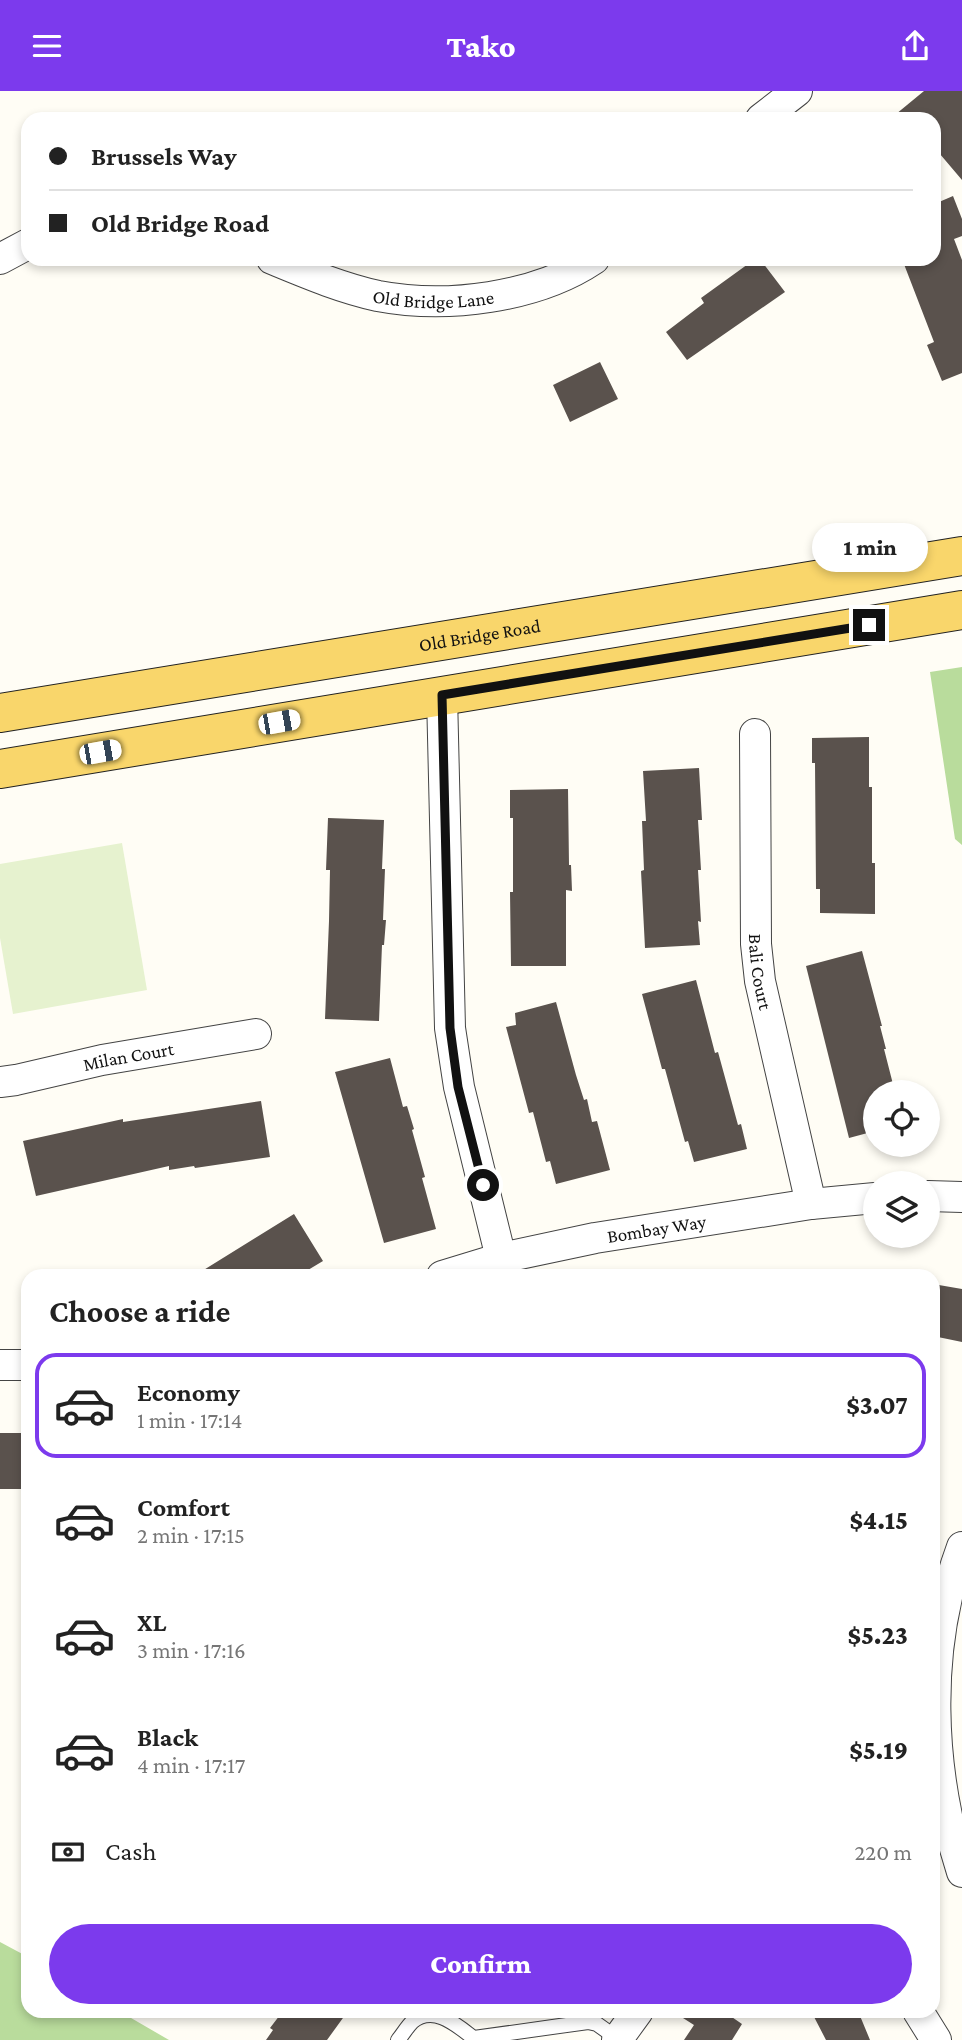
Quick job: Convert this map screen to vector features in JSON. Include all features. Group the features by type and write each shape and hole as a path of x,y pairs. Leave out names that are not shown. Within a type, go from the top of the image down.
{"main road":[{"name":"Old Bridge Road","path":"0,713 962,556"},
{"path":"0,769 962,610"}],"street":[{"path":"770,112 797,91"},
{"path":"0,259 21,248"},
{"name":"Old Bridge Lane","path":"289,266 328,282 378,296 424,301 462,300 509,294 554,280 581,266"},
{"path":"442,695 450,1028 458,1087 502,1258"},
{"name":"Bali Court","path":"755,734 756,944 760,981 811,1205"},
{"name":"Milan Court","path":"0,1082 257,1034"},
{"path":"940,1196 962,1197"},
{"name":"Bombay Way","path":"465,1269 502,1258 595,1238 863,1199"},
{"path":"0,1364 21,1365"},
{"path":"940,1645 948,1596 962,1547"},
{"path":"940,1776 950,1858"},
{"path":"617,2039 633,2018"},
{"path":"922,2018 936,2040"}],"lane":[{"path":"398,2040 412,2021 419,2018"},
{"path":"445,2018 475,2039 588,2022 597,2024 617,2039"}],"green space":[{"path":"962,667 962,845 955,839 930,672"},
{"path":"122,843 147,990 13,1014 0,938 0,864"},
{"path":"0,1942 21,1953 21,2018 131,2018 169,2040 0,2040"}],"building":[{"path":"924,91 962,91 962,180 941,155 941,112 898,112"},
{"path":"953,196 962,219 962,236 954,239 962,260 962,373 942,381 927,345 934,342 905,266 941,266 941,201"},
{"path":"745,266 765,266 785,292 687,360 666,332 704,303 701,298"},
{"path":"600,362 618,399 570,422 553,385"},
{"path":"869,737 875,914 820,913 820,889 816,889 815,763 812,763 812,738"},
{"path":"699,768 702,820 698,820 701,870 698,870 700,945 645,948 641,871 644,870 642,821 646,821 643,771"},
{"path":"568,789 572,891 566,890 566,966 511,966 513,818 510,818 510,790"},
{"path":"328,818 384,820 383,920 386,920 382,945 379,1021 325,1019 330,870 326,870"},
{"path":"862,951 882,1026 884,1049 892,1080 863,1080 863,1134 849,1138 806,966"},
{"path":"696,980 715,1053 718,1052 747,1149 694,1162 688,1141 685,1142 665,1069 662,1069 642,994"},
{"path":"556,1002 584,1100 587,1099 592,1122 597,1121 610,1170 556,1184 550,1161 546,1162 533,1112 529,1113 506,1027 516,1025 515,1013"},
{"path":"390,1058 403,1107 407,1106 414,1129 412,1130 425,1177 422,1178 436,1229 384,1243 335,1072"},
{"path":"261,1101 270,1157 195,1168 169,1170 169,1166 36,1196 23,1141 123,1119 123,1122"},
{"path":"294,1214 323,1261 310,1269 205,1269"},
{"path":"940,1285 962,1289 962,1342 940,1337"},
{"path":"0,1433 21,1433 21,1489 0,1489"},
{"path":"278,2018 343,2018 327,2040 266,2040 273,2030 270,2028"},
{"path":"683,2018 733,2018 742,2024 732,2040 684,2040 694,2025"},
{"path":"815,2018 861,2018 870,2040 826,2040"}],"route":[{"path":"483,1185 458,1087 450,1028 442,695 869,625"}]}
